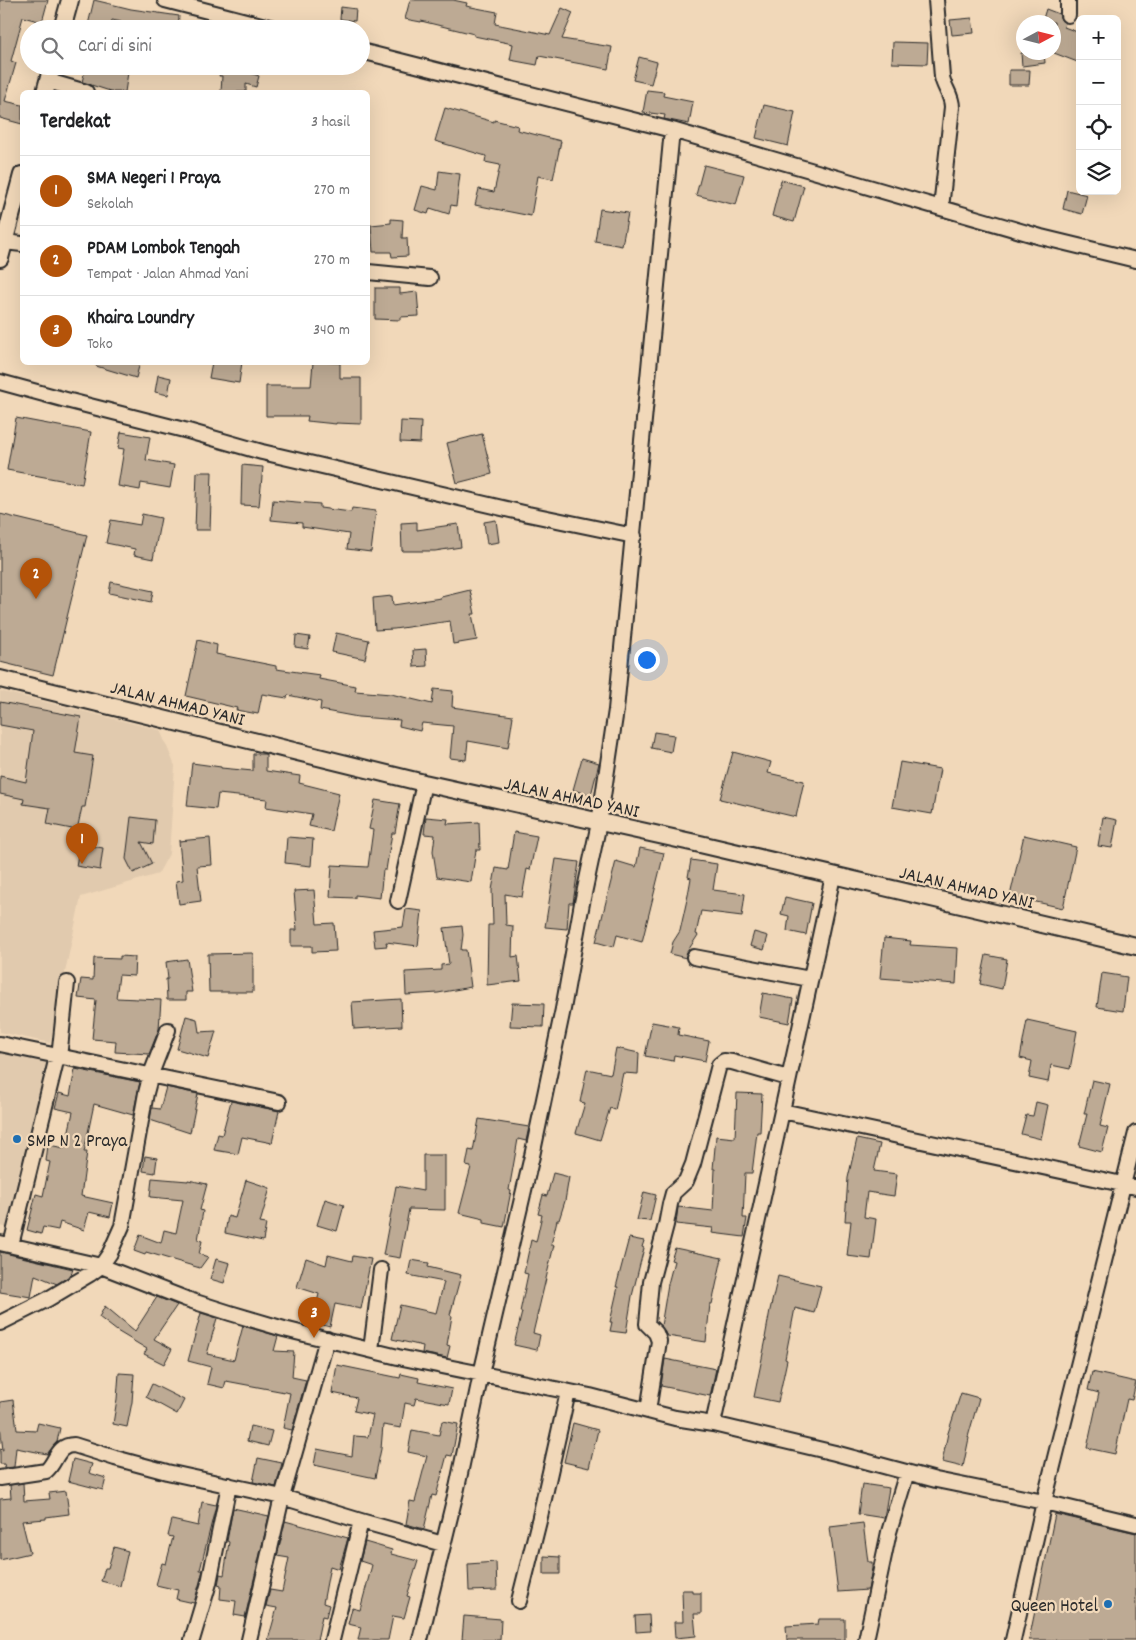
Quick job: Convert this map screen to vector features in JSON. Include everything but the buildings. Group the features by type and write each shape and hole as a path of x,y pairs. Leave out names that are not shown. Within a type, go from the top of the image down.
{"street":[{"path":"64,20 70,0"},
{"path":"164,0 241,20"},
{"path":"936,0 942,77 945,87 951,96 952,106 941,208"},
{"path":"1068,0 1068,15"},
{"path":"370,52 672,130 1041,237 1136,260"},
{"path":"48,80 80,90"},
{"path":"420,1640 457,1488 480,1374 534,1147 599,823 616,710 672,130"},
{"path":"0,258 20,182"},
{"path":"4,242 20,244"},
{"path":"370,272 430,278"},
{"path":"0,382 262,452 528,514 634,536"},
{"name":"JALAN AHMAD YANI","path":"0,680 424,784 700,844 1136,946"},
{"path":"398,901 424,784"},
{"path":"713,1424 833,876"},
{"path":"694,957 810,979"},
{"path":"67,983 58,1057 5,1244 101,1266 186,1299 284,1329 371,1350 568,1392 675,1418 713,1424 906,1472 1136,1524"},
{"path":"0,1323 48,1299 101,1266 114,1245 122,1226 139,1124 151,1074 168,1030"},
{"path":"0,1044 279,1102"},
{"path":"648,1411 659,1341 656,1333 647,1324 652,1282 673,1192 686,1182 693,1164 719,1065 724,1061 732,1062 788,1078"},
{"path":"782,1111 1130,1186"},
{"path":"1013,1640 1044,1502 1130,1186 1136,1133"},
{"path":"371,1350 381,1270"},
{"path":"249,1640 282,1497 327,1339"},
{"path":"519,1600 568,1392"},
{"path":"0,1478 46,1471 52,1465 59,1451 70,1445 167,1472 282,1497 443,1544"},
{"path":"866,1640 889,1532 906,1472"},
{"path":"192,1640 209,1583 229,1485"},
{"path":"332,1640 361,1521"}],"shaded area":[{"path":"0,691 160,730 175,766 169,854 158,874 81,897 50,1043 0,1032"},
{"name":"SMP N 2 Praya","path":"0,1042 48,1052 19,1230 0,1226"}],"place":[{"name":"PDAM Lombok Tengah","path":"36,599"},
{"name":"SMA Negeri 1 Praya","path":"82,864"},
{"name":"SMP N 2 Praya","path":"17,1139"},
{"name":"Khaira Loundry","path":"314,1338"},
{"name":"Queen Hotel","path":"1108,1604"}]}
